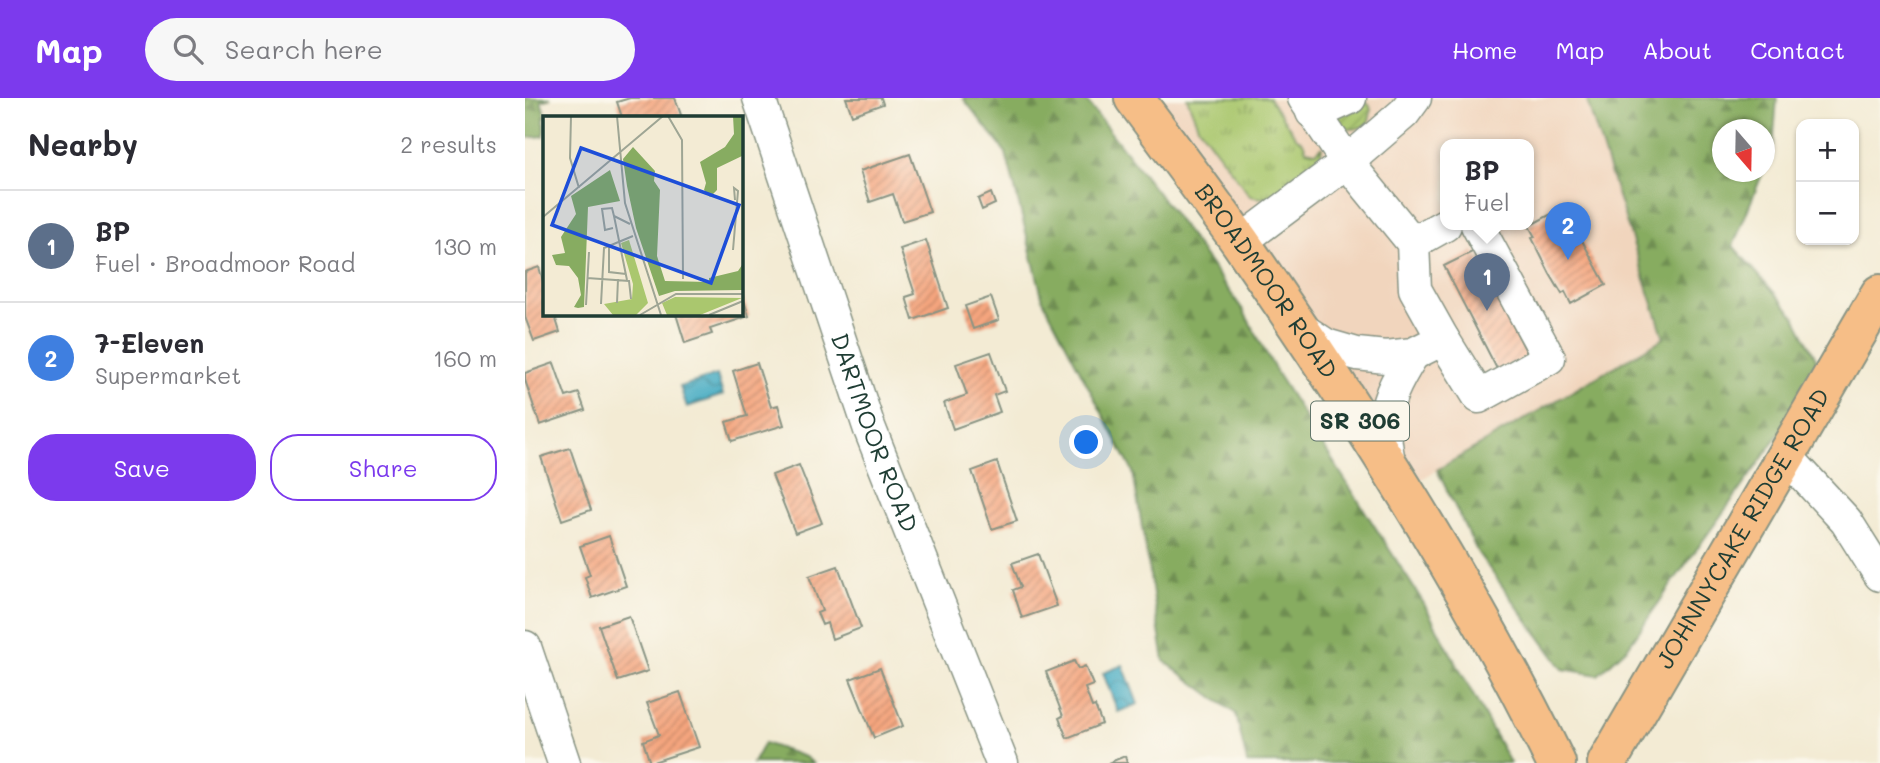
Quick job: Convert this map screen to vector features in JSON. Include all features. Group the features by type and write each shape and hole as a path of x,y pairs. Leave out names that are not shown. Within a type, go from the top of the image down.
{"main road":[{"name":"BROADMOOR ROAD","path":"1134,98 1240,242 1391,469 1485,629 1556,763"},
{"name":"JOHNNYCAKE RIDGE ROAD","path":"1607,763 1880,294"}],"street":[{"name":"DARTMOOR ROAD","path":"759,98 865,417 1002,763"},
{"path":"1308,105 1328,107 1350,98"},
{"path":"1240,242 1346,162 1404,103"},
{"path":"1308,105 1346,162 1413,243 1415,289 1479,397 1549,358 1480,230"},
{"path":"1413,243 1440,228"},
{"path":"1296,325 1326,345 1357,354 1386,357 1413,354 1443,339"},
{"path":"1391,469 1384,432 1387,404 1398,378 1413,354"},
{"path":"1785,455 1846,521 1880,575"},
{"path":"525,647 564,763"}],"shaded area":[{"path":"1138,98 1586,98 1664,339 1411,485"}],"green space":[{"path":"525,98 551,98 541,101 546,116 543,116 543,136 525,138"},
{"path":"963,98 1084,98 1174,214 1243,310 1278,375 1423,602 1510,763 1247,763 1236,714 1164,661 1133,472 1043,300 1006,153"},
{"path":"1187,98 1269,98 1296,137 1303,142 1306,150 1316,152 1322,147 1320,160 1278,194 1264,198 1250,196 1198,126"},
{"path":"1586,98 1777,98 1775,123 1775,119 1712,119 1712,182 1759,182 1733,246 1794,315 1822,370 1628,647 1598,675 1563,669 1478,553 1437,470 1664,338"},
{"path":"1364,101 1371,113 1368,123 1353,129 1338,123 1338,113"},
{"path":"764,743 805,757 813,763 753,763"}],"water":[{"path":"717,375 723,395 687,407 680,387"},
{"path":"1123,665 1138,704 1118,712 1103,673"}],"building":[{"path":"630,98 675,98 681,115 622,116 617,102"},
{"path":"846,98 881,98 883,104 852,115"},
{"path":"910,154 930,212 902,221 893,194 870,202 860,171"},
{"path":"991,193 995,204 982,210 978,199"},
{"path":"1564,207 1606,285 1571,304 1550,274 1532,238 1535,237 1531,230 1534,230 1534,223"},
{"path":"926,240 948,308 913,320 906,297 915,294 900,249"},
{"path":"1474,251 1528,355 1498,371 1444,266"},
{"path":"539,267 543,281 543,315 555,315 560,332 534,341 525,317 525,272"},
{"path":"742,295 749,316 710,329 712,334 685,343 676,315 742,315"},
{"path":"991,297 999,320 973,329 965,306"},
{"path":"991,352 1005,391 994,395 1000,412 953,429 944,403 967,395 956,364"},
{"path":"554,363 566,397 579,393 585,410 540,425 525,373"},
{"path":"757,363 771,407 778,405 784,425 732,441 726,422 747,416 733,371"},
{"path":"570,448 591,510 562,520 541,457"},
{"path":"997,462 1017,521 992,529 972,471"},
{"path":"799,465 822,523 795,533 772,475"},
{"path":"609,536 626,586 592,598 585,577 590,575 580,546"},
{"path":"1038,554 1057,606 1022,618 1013,590 1021,587 1012,563"},
{"path":"838,566 861,628 832,639 827,623 822,625 817,613 822,611 809,576"},
{"path":"629,616 648,671 618,681 599,626"},
{"path":"1074,661 1078,669 1085,666 1093,685 1085,688 1102,724 1067,738 1059,718 1063,716 1046,672"},
{"path":"880,668 903,726 874,738 850,679"},
{"path":"680,692 699,747 650,763 643,741 659,735 647,703"},
{"path":"1125,756 1127,763 1108,763"}],"place":[{"name":"7-Eleven","path":"1568,260"},
{"name":"BP","path":"1487,311"}]}
